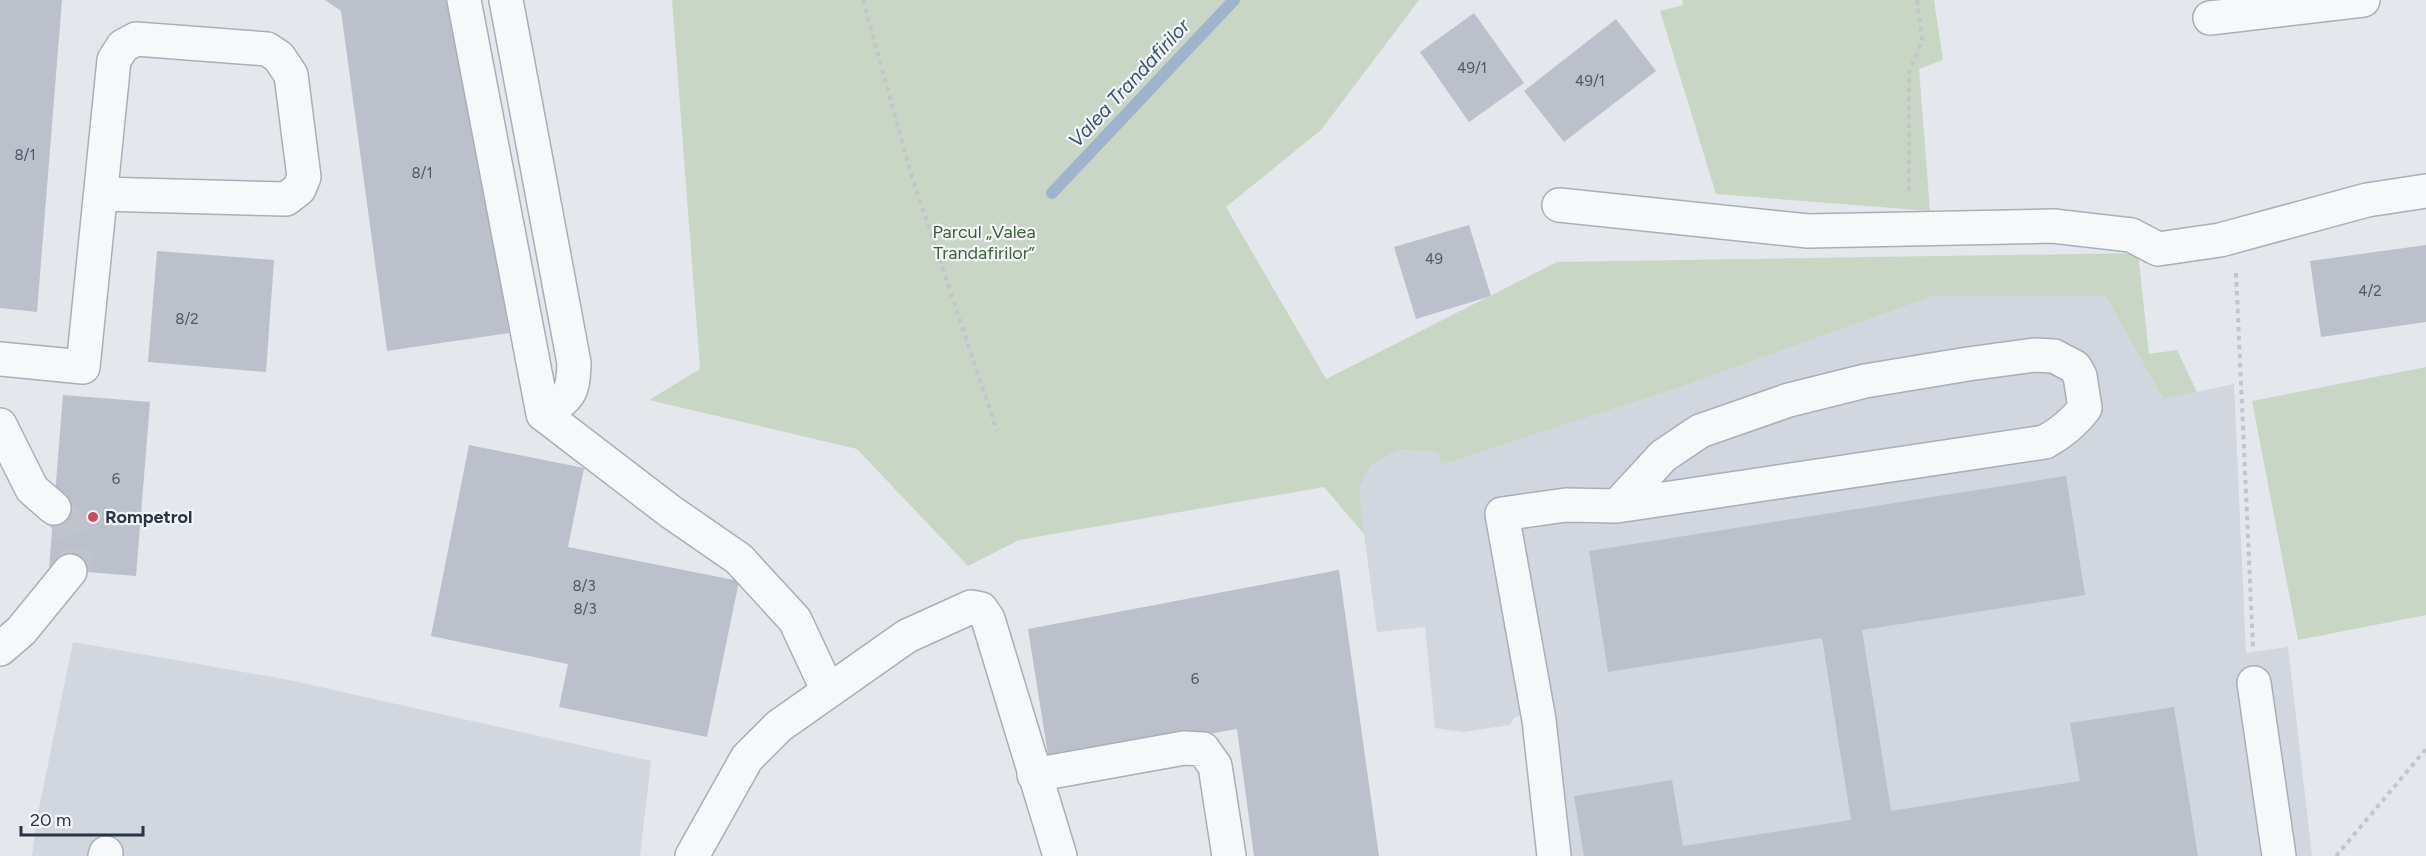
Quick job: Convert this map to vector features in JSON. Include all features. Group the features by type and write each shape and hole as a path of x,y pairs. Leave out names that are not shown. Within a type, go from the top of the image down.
{"lane":[{"path":"464,0 543,414 671,512 739,559 795,620 828,691"},
{"path":"506,0 574,363 573,387 561,402 543,414"},
{"path":"2210,18 2363,0"},
{"path":"0,358 83,367 114,60 123,46 136,39 267,49 279,57 291,75 304,177 299,189 286,199 101,194"},
{"path":"1559,206 1808,231 2053,226 2131,235 2158,249 2234,236 2367,200 2426,191"},
{"path":"1554,856 1539,720 1502,514 1566,505 1617,506 2044,442 2060,434 2076,420 2085,408 2080,376 2075,367 2068,362 2054,356 2034,355 1865,381 1789,400 1700,431 1664,456 1617,506"},
{"path":"0,425 32,489 54,508"},
{"path":"0,649 21,631 70,571"},
{"path":"692,856 747,758 779,726 907,636 971,607 981,609 988,619 1060,856"},
{"path":"2254,683 2279,856"},
{"path":"1034,775 1184,747 1203,749 1215,766 1229,856"}],"path":[{"path":"863,0 911,174 997,430"},
{"path":"1917,0 1922,40 1909,73 1909,195 1926,229"},
{"path":"2234,236 2254,683"},
{"path":"2336,856 2426,749"}],"shaded area":[{"path":"2106,295 2163,399 2234,384 2246,653 2288,647 2312,856 1546,856 1528,715 1515,717 1510,725 1463,732 1435,728 1425,627 1377,632 1358,487 1371,465 1398,450 1438,452 1441,465 1675,389 1934,296"},
{"path":"73,642 289,680 651,761 640,856 32,856 37,818"}],"green space":[{"name":"Parcul „Valea Trandafirilor”","path":"672,0 1419,0 1321,130 1226,207 1326,379 1557,262 2138,253 2149,354 2177,350 2197,392 2163,399 2106,296 1934,296 1675,389 1441,465 1438,452 1398,450 1371,465 1359,487 1364,534 1324,487 1019,540 968,566 857,449 649,400 700,369"},
{"path":"1682,0 1934,0 1943,60 1919,69 1930,211 1716,194 1660,11 1683,5"},
{"path":"2426,367 2426,615 2298,640 2252,401"}],"building":[{"path":"0,0 62,0 37,312 0,308"},
{"path":"325,0 452,0 509,333 387,351 341,11"},
{"path":"1474,13 1524,83 1469,122 1420,52"},
{"path":"1616,19 1656,71 1564,142 1524,91"},
{"path":"1469,225 1491,296 1416,319 1394,247"},
{"path":"2426,245 2426,322 2321,337 2310,261"},
{"path":"157,251 274,260 266,372 148,362"},
{"path":"63,395 150,402 136,576 49,569"},
{"path":"469,445 584,468 568,547 739,581 707,737 559,707 568,664 431,636"},
{"path":"2066,476 2085,595 1862,630 1891,811 2080,781 2070,723 2174,707 2198,856 1584,856 1574,796 1672,780 1683,846 1851,820 1822,638 1608,672 1589,551"},
{"path":"1339,570 1379,856 1254,856 1237,729 1049,761 1028,629"}],"waterway":[{"name":"Valea Trandafirilor","path":"1052,193 1234,0"}],"tunnel":[{"path":"54,508 67,521 75,536 76,553 70,571"}],"place":[{"name":"Rompetrol","path":"93,517"}]}
